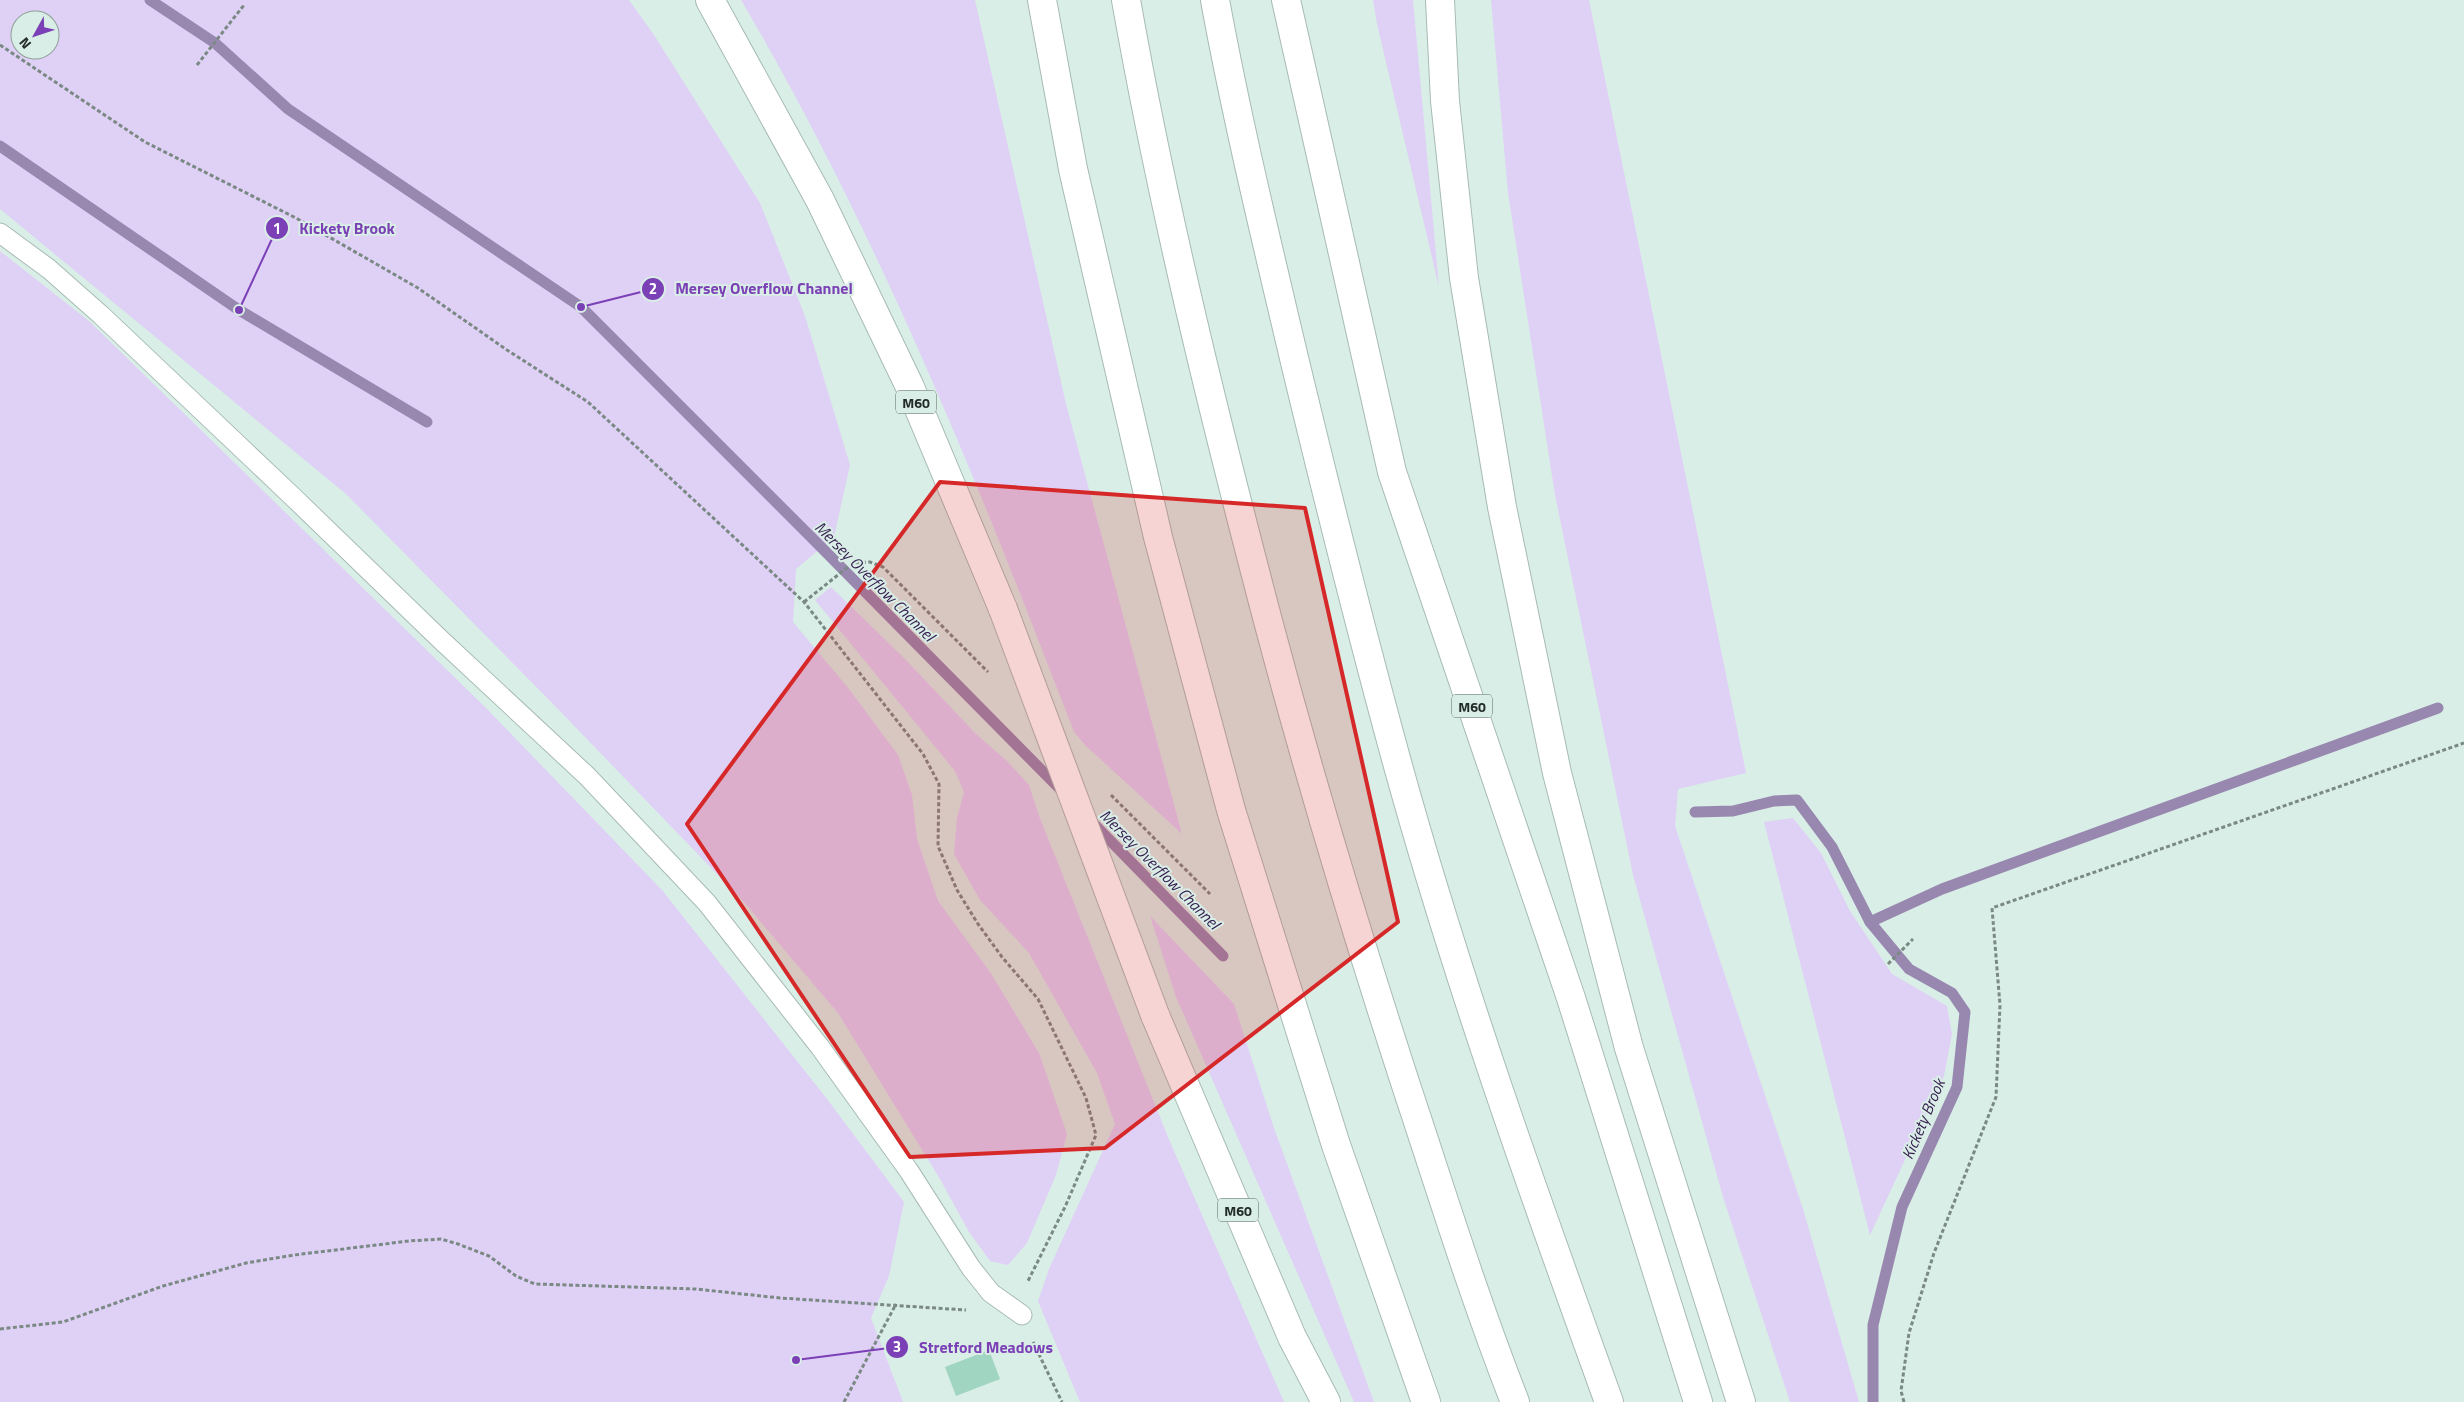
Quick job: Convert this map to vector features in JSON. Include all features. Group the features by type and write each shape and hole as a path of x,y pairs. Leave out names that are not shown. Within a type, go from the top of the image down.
{"highway":[{"name":"M60","path":"691,0 820,200"},
{"name":"M60","path":"710,0 820,200 909,385 1003,609 1155,1015 1292,1337 1326,1402"},
{"path":"1042,0 1073,169 1158,537 1229,800 1336,1146 1426,1402"},
{"path":"1126,0 1186,292 1242,521 1312,787 1393,1047 1486,1326 1515,1402"},
{"path":"1215,0 1275,279 1328,500 1396,758 1466,991 1563,1276 1609,1402"},
{"name":"M60","path":"1286,0 1392,472 1571,998 1698,1402"},
{"path":"1440,0 1445,101 1464,278 1502,507 1557,773 1629,1048 1741,1402"}],"lane":[{"path":"0,233 49,269 108,321 441,640 587,776 680,874 707,903 820,1047 909,1172 971,1268 990,1293 1022,1315"}],"path":[{"path":"197,66 244,5"},
{"path":"0,45 145,142 296,218 418,288 507,350 588,402 804,602 923,754 939,784 938,846 957,890 978,924 1002,957 1038,999 1086,1098 1096,1135 1065,1208 1025,1287 1022,1315 1062,1402"},
{"path":"804,602 853,563 870,562 883,567"},
{"path":"1904,1402 1901,1391 1909,1333 1934,1253 1996,1097 2000,1005 1992,908 2464,743"},
{"path":"1888,964 1913,939"},
{"path":"0,1329 64,1322 163,1286 246,1263 294,1254 440,1239 489,1256 516,1276 535,1284 696,1289 780,1298 896,1304 1022,1315"},
{"path":"844,1402 896,1304"}],"highlighted area":[{"path":"940,482 1305,508 1398,922 1105,1148 910,1157 687,824"}],"shaded area":[{"path":"0,0 629,0 654,35 760,203 805,316 850,465 834,537 796,569 793,622 849,689 898,755 912,795 917,839 938,901 990,972 1039,1053 1067,1134 1056,1175 1027,1243 1008,1265 990,1261 969,1232 940,1179 838,1013 743,901 556,707 346,494 0,209"},
{"path":"741,0 975,0 1066,404 1182,834 1086,746 1074,732 962,451 881,267 837,177"},
{"path":"1373,0 1413,0 1439,287 1377,24"},
{"path":"1491,0 1589,0 1746,773 1678,789 1675,826 1803,1209 1859,1402 1790,1402 1723,1197 1633,875 1555,495 1508,193"},
{"path":"0,251 89,321 485,707 662,890 827,1099 904,1202 889,1276 871,1318 903,1402 0,1402"},
{"path":"831,587 1029,785 1039,816 1170,1142 1284,1402 1080,1402 1038,1301 1049,1269 1115,1124 1097,1073 1029,953 980,900 954,854 957,818 964,792 955,771 815,600"},
{"path":"1793,818 1821,853 1850,911 1892,974 1947,1006 1952,1034 1944,1076 1870,1235 1764,822"},
{"path":"1150,916 1234,1004 1274,1128 1374,1402 1354,1402 1176,997"}],"building":[{"path":"989,1350 1000,1379 956,1396 945,1367"}],"waterway":[{"name":"Mersey Overflow Channel","path":"150,0 215,43 288,109 581,307 1064,793"},
{"name":"Kickety Brook","path":"0,146 239,310 427,422"},
{"path":"1870,922 1942,889 2438,708"},
{"name":"Kickety Brook","path":"1695,812 1733,811 1774,801 1797,800 1832,847 1870,922 1909,969 1952,993 1965,1012 1957,1087 1902,1207 1873,1325 1873,1402"},
{"name":"Mersey Overflow Channel","path":"1091,821 1223,956"}],"place":[{"name":"Mersey Overflow Channel","path":"581,307"},
{"name":"Kickety Brook","path":"239,310"},
{"name":"Stretford Meadows","path":"796,1360"}]}
